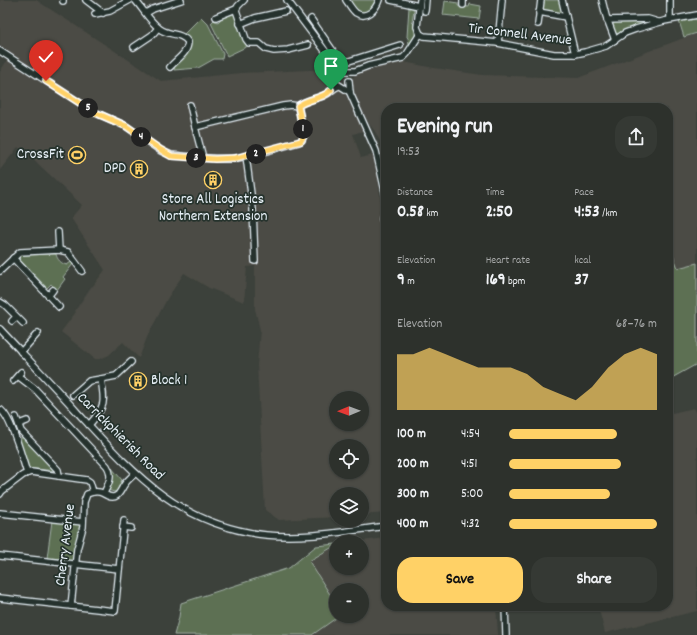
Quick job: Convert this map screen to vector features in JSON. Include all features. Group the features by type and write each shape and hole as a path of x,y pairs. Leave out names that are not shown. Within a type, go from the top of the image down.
{"street":[{"path":"86,0 103,13"},
{"path":"95,14 110,11 130,0"},
{"path":"135,0 158,28 166,32 180,35 188,41 188,47 184,54 170,67"},
{"path":"146,13 153,9 181,0"},
{"path":"287,0 333,62 348,74 350,93 376,151 381,174"},
{"path":"346,0 355,13 362,15 369,14 373,11 379,0"},
{"path":"333,78 338,71 355,71 368,66 403,58 407,54 420,34 417,27 420,3 391,0"},
{"path":"424,11 426,0"},
{"path":"498,43 502,0"},
{"path":"538,24 541,0"},
{"path":"562,0 575,54"},
{"path":"602,0 615,40"},
{"path":"670,0 670,19"},
{"path":"240,1 236,9 240,24 247,41 250,43 259,43 269,50 288,50 308,45"},
{"path":"216,17 236,9"},
{"path":"240,24 256,18 286,11"},
{"path":"539,12 566,17"},
{"name":"Tir Connell Avenue","path":"420,34 423,36 498,43 550,53 575,54 601,48 626,32 670,19 697,15"},
{"path":"312,19 337,56 344,61 400,46"},
{"path":"608,20 648,19 658,22"},
{"path":"134,47 152,35 158,28"},
{"path":"312,33 318,29"},
{"path":"0,51 94,112 126,126 164,153 174,156 228,159 246,156 296,143 302,140 304,135 298,106"},
{"path":"330,92 333,85 333,62"},
{"path":"195,127 283,106 298,106 306,100 324,95 335,88 346,85 355,71"},
{"path":"333,78 336,84 350,93"},
{"path":"190,105 203,158"},
{"path":"246,156 253,209 255,261"},
{"path":"58,231 59,250"},
{"path":"0,271 13,258 23,251 65,250 69,253 82,271"},
{"path":"13,258 51,293 59,307"},
{"path":"0,302 5,305 14,319 22,323"},
{"name":"Carrickphierish Road","path":"0,329 135,473 162,496 190,513 221,525 246,532 266,535 299,536 381,527"},
{"path":"21,352 38,332"},
{"path":"73,395 89,381 116,376 131,362"},
{"path":"13,381 19,374 108,466 111,473 110,480 104,493"},
{"path":"89,425 99,413 103,405 104,398 101,379"},
{"path":"2,408 10,425 27,473"},
{"path":"16,417 22,431 58,470 59,476"},
{"path":"19,424 27,421"},
{"path":"0,494 4,489 27,473 31,472 87,480 90,482 93,492 99,491 112,496 118,495 124,484 135,473"},
{"name":"Cherry Avenue","path":"71,606 83,522 84,498 87,494 93,492"},
{"path":"0,513 83,522"},
{"path":"0,598 115,611 124,520"},
{"path":"123,527 131,528"},
{"path":"0,556 119,569"},
{"path":"505,611 506,635"}],"shaded area":[{"path":"0,0 36,0 161,81 241,73 331,69 330,84 336,91 344,91 363,131 353,134 361,158 373,155 381,202 381,210 379,212 381,227 381,513 369,514 369,487 329,487 329,517 279,520 265,510 257,365 260,330 255,309 255,266 247,267 244,302 209,288 184,273 167,299 148,335 139,358 123,342 109,355 100,359 95,359 61,332 76,312 75,311 91,287 105,270 71,218 82,205 18,147 0,170 0,72 7,60 0,55"},
{"path":"697,33 697,263 677,269 673,256 673,103 381,103 381,145 356,97 351,82 355,74 360,71 404,62 482,75 578,78"},
{"path":"694,408 697,413 697,611 605,633 599,611 673,611 673,413"},
{"path":"381,539 381,611 496,611 498,635 312,635 329,623 369,623 369,583 329,583 329,593 309,561 329,549 329,575 369,575 369,540"}],"green space":[{"path":"348,0 376,0 369,10 363,13 359,12"},
{"path":"542,0 559,0 562,12 560,14 544,11 541,8"},
{"path":"445,1 458,3 458,6 469,7 470,4 481,6 479,19 443,15"},
{"path":"409,7 413,8 414,10 412,22 414,24 415,36 407,49 409,44 407,37"},
{"path":"234,12 242,38 248,46 227,56 211,23 214,20 218,22 221,17"},
{"path":"201,17 208,24 223,54 222,59 214,59 198,68 174,70 175,63 185,55 191,44 183,35"},
{"path":"697,19 697,33 684,37 679,21"},
{"path":"649,21 629,28 616,35 612,23 615,22"},
{"path":"56,254 58,259 63,264 67,265 71,262 73,264 63,277 65,279 57,290 51,284 47,288 20,260 19,257 23,255"},
{"path":"673,255 678,268 697,263 697,364 673,377"},
{"path":"17,438 25,438 56,471 27,468"},
{"path":"111,467 122,480 118,489 114,492 108,490 113,477"},
{"path":"52,521 81,525 74,561 47,558"},
{"path":"329,545 329,549 309,561 329,593 329,623 312,635 174,635 181,603 289,568 316,546"}],"place":[{"name":"CrossFit","path":"77,155"},
{"name":"DPD","path":"139,169"},
{"name":"Store All Logistics Northern Extension","path":"213,180"},
{"name":"Block 1","path":"138,381"}],"route":[{"path":"46,81 94,112 126,126 171,156 215,159 240,158 301,141 304,135 298,106 306,100 326,94 331,90"}]}
